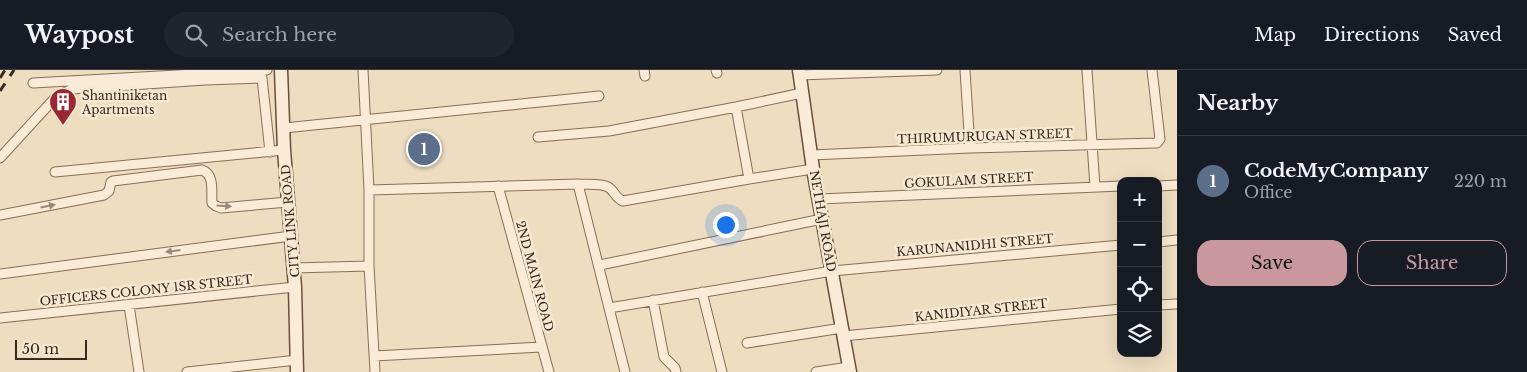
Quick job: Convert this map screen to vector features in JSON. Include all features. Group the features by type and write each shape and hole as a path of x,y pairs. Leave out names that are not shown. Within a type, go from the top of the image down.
{"street":[{"path":"33,83 205,71 267,70"},
{"name":"CITY LINK ROAD","path":"281,70 284,150 295,287 297,366"},
{"path":"363,70 369,190 369,266 374,372"},
{"path":"799,72 936,70"},
{"path":"965,70 970,148"},
{"path":"1087,70 1095,187"},
{"name":"THIRUMURUGAN STREET","path":"811,155 1159,141 1160,135 1152,70"},
{"name":"NETHAJI ROAD","path":"799,72 822,220 850,369"},
{"path":"0,158 55,98 72,89 262,78 270,152"},
{"path":"538,137 609,131 736,108 802,93"},
{"path":"284,128 599,96"},
{"path":"736,108 750,178"},
{"path":"55,172 284,150"},
{"path":"369,190 578,184 605,186 610,188 618,199 623,201 750,178 814,169"},
{"path":"0,215 104,195 109,191 113,181 202,170 211,176 212,203 221,208 288,202"},
{"path":"578,184 625,372"},
{"path":"1162,186 1177,185"},
{"name":"2ND MAIN ROAD","path":"498,186 549,372"},
{"name":"GOKULAM STREET","path":"819,200 1117,186"},
{"path":"600,266 822,220"},
{"path":"0,274 291,236"},
{"path":"1162,242 1177,240"},
{"name":"KARUNANIDHI STREET","path":"609,308 832,271 1117,245"},
{"path":"293,268 369,266"},
{"name":"OFFICERS COLONY 1SR STREET","path":"0,318 295,287"},
{"path":"702,292 722,372"},
{"path":"653,300 664,357 675,368 676,372"},
{"path":"1162,305 1177,304"},
{"path":"129,305 139,372"},
{"name":"KANIDIYAR STREET","path":"747,343 842,332 1117,309"},
{"path":"374,356 542,347"},
{"path":"187,372 297,366"},
{"path":"816,372 850,369"}],"railway":[{"path":"0,78 5,70"},
{"path":"0,91 14,70"}],"place":[{"name":"Shantiniketan Apartments","path":"63,126"},
{"name":"CodeMyCompany","path":"424,149"}]}
